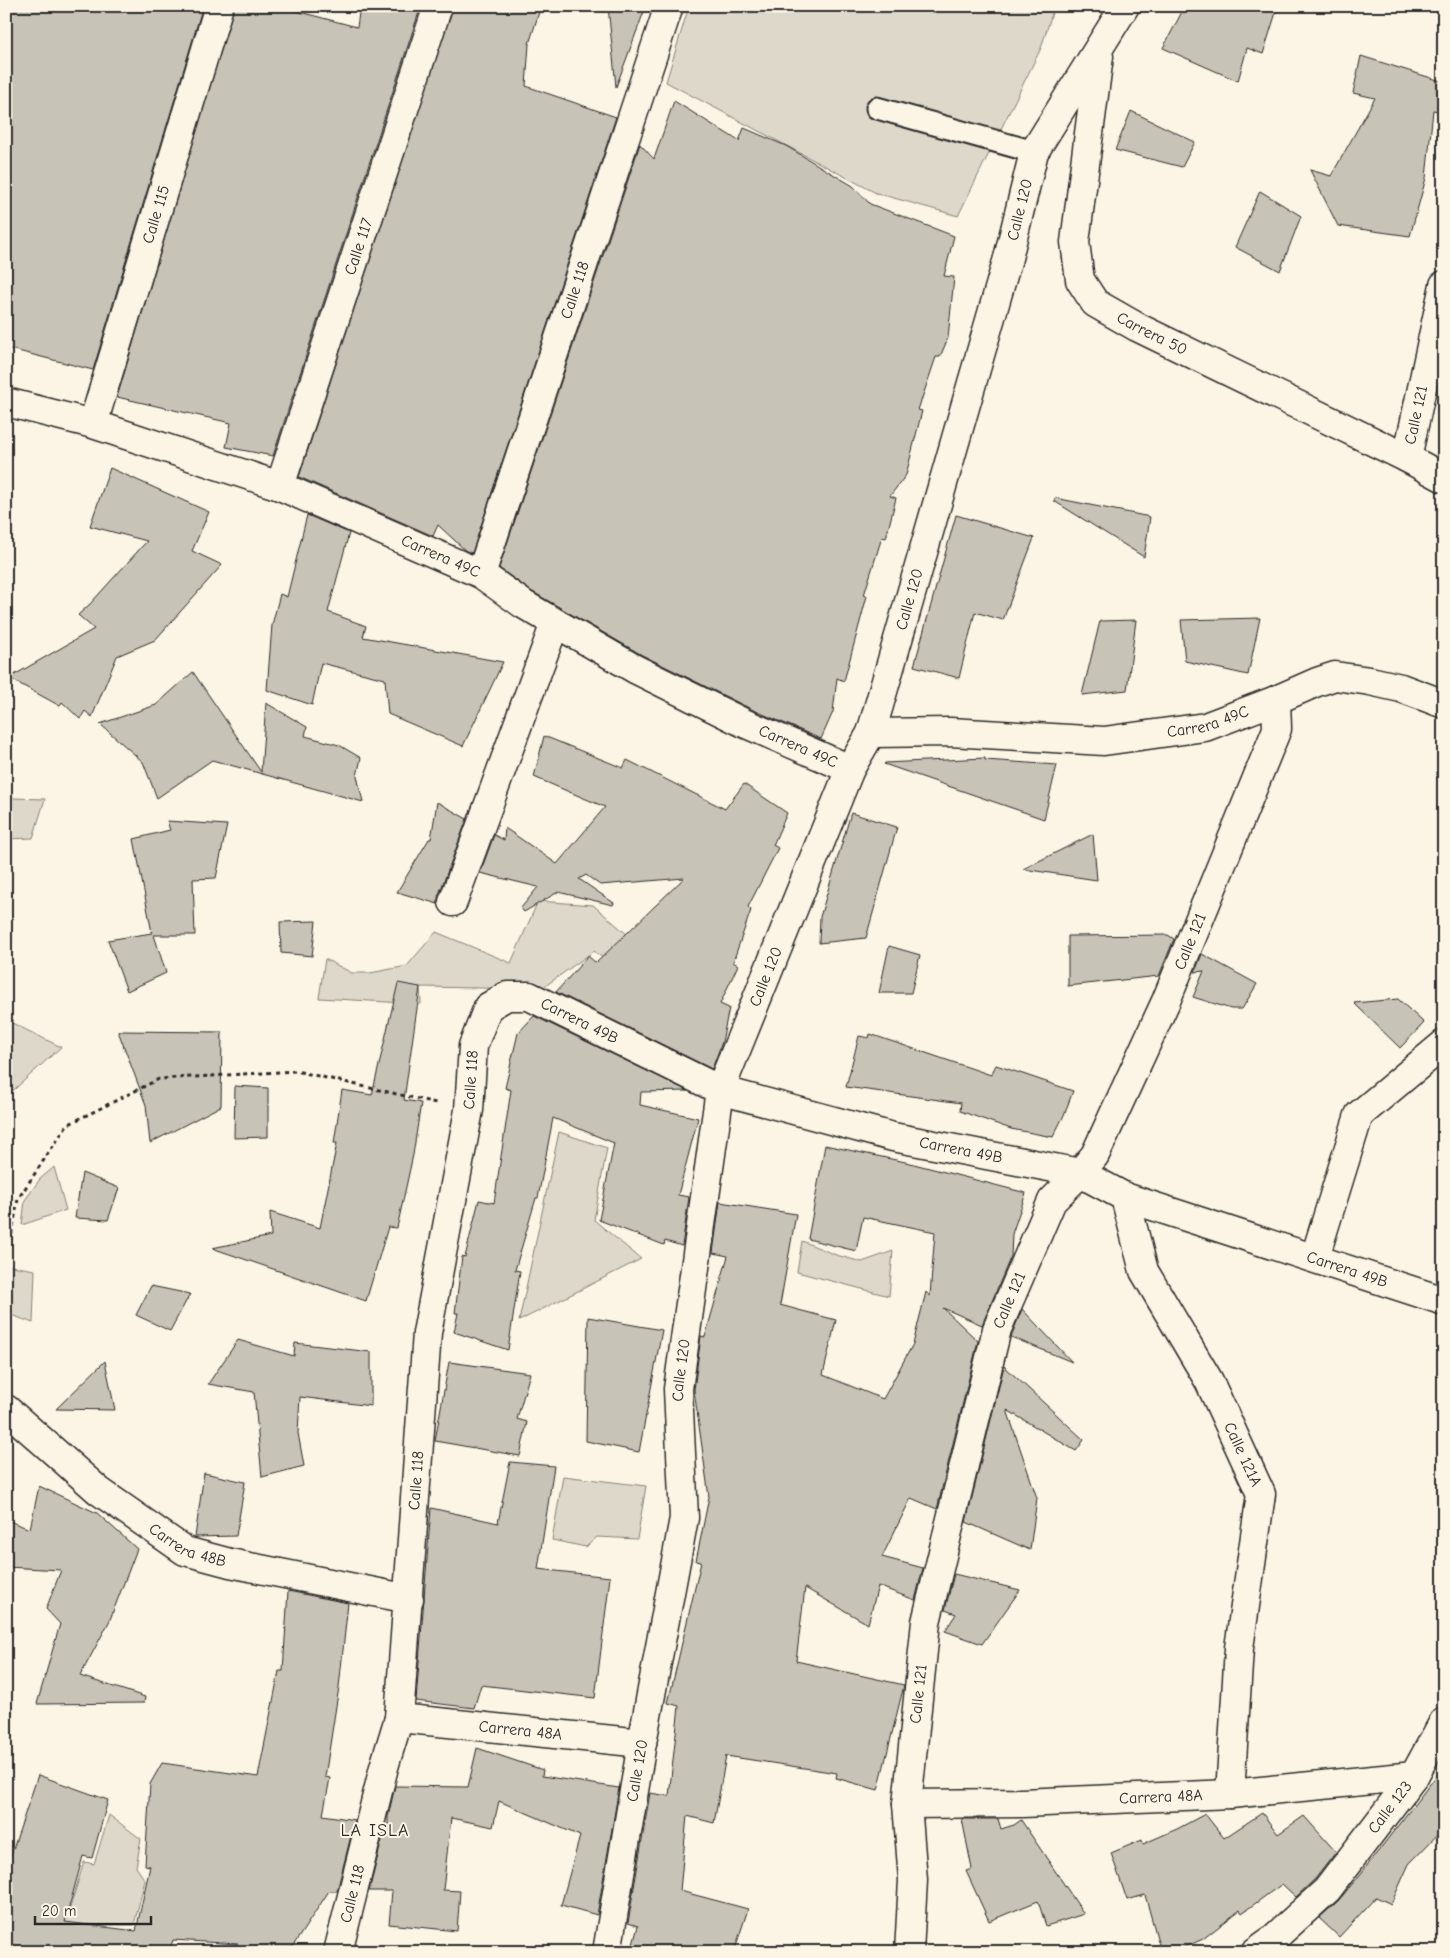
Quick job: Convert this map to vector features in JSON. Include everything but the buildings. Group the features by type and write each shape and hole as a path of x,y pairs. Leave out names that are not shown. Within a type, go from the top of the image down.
{"street":[{"name":"Calle 115","path":"93,424 219,6"},
{"name":"Calle 117","path":"280,486 438,6"},
{"name":"Calle 118","path":"480,574 669,6"},
{"name":"Calle 120","path":"607,1952 642,1743 684,1518 678,1388 720,1090 850,769 871,733 1008,258 1034,152 1124,6"},
{"name":"Carrera 50","path":"1100,47 1075,242 1080,280 1095,303 1137,327 1407,458 1444,478"},
{"name":"Calle 121","path":"1407,458 1444,285"},
{"name":"Carrera 49C","path":"6,402 93,424 280,486 480,574 523,604 635,669 744,723 850,769"},
{"path":"453,902 555,623"},
{"name":"Carrera 49C","path":"871,733 950,732 1104,741 1205,727 1335,676 1400,688 1444,704"},
{"name":"Calle 121","path":"909,1952 913,1880 907,1804 926,1622 997,1329 1052,1201 1095,1155 1166,1001 1277,729 1276,700"},
{"name":"Carrera 49B","path":"488,1007 507,996 529,996 720,1090 892,1137 1080,1173 1125,1196 1444,1301"},
{"name":"Calle 118","path":"338,1952 384,1767 399,1718 427,1333 469,1110 472,1046 488,1007"},
{"path":"1315,1257 1359,1115 1444,1044"},
{"name":"Calle 121A","path":"1125,1196 1144,1271 1209,1381 1261,1494 1240,1648 1230,1794"},
{"name":"Carrera 48B","path":"6,1409 99,1491 185,1551 230,1563 409,1599"},
{"name":"Carrera 48A","path":"399,1718 642,1743"},
{"name":"Calle 123","path":"1255,1952 1273,1939 1327,1890 1414,1776 1444,1720"},
{"name":"Carrera 48A","path":"907,1804 1022,1803 1230,1794 1414,1776"}],"lane":[{"path":"877,108 1034,152"}],"path":[{"path":"6,1266 18,1199 67,1125 159,1079 296,1071 469,1110"}],"shaded area":[{"path":"689,6 1054,7 1041,48 958,216 876,193 666,82"},
{"path":"11,798 45,799 33,838 6,839 6,806"},
{"path":"538,901 593,905 670,971 653,998 594,951 541,989 420,987 421,1004 319,998 325,959 352,973 370,973 407,966 436,932 511,963"},
{"path":"6,1020 61,1047 6,1097"},
{"path":"559,1132 607,1148 594,1220 641,1259 519,1321"},
{"path":"54,1167 66,1210 22,1225 25,1200 40,1179"},
{"path":"802,1241 836,1255 862,1262 893,1251 889,1296 797,1272"},
{"path":"6,1265 35,1270 33,1323 6,1313"},
{"path":"563,1476 646,1486 637,1539 597,1537 586,1547 552,1540"},
{"path":"109,1815 141,1839 136,1867 145,1880 134,1925 108,1925 98,1952 50,1952 48,1905 69,1911 84,1862 94,1864"}],"district":[{"name":"LA ISLA","path":"375,1830"}]}
